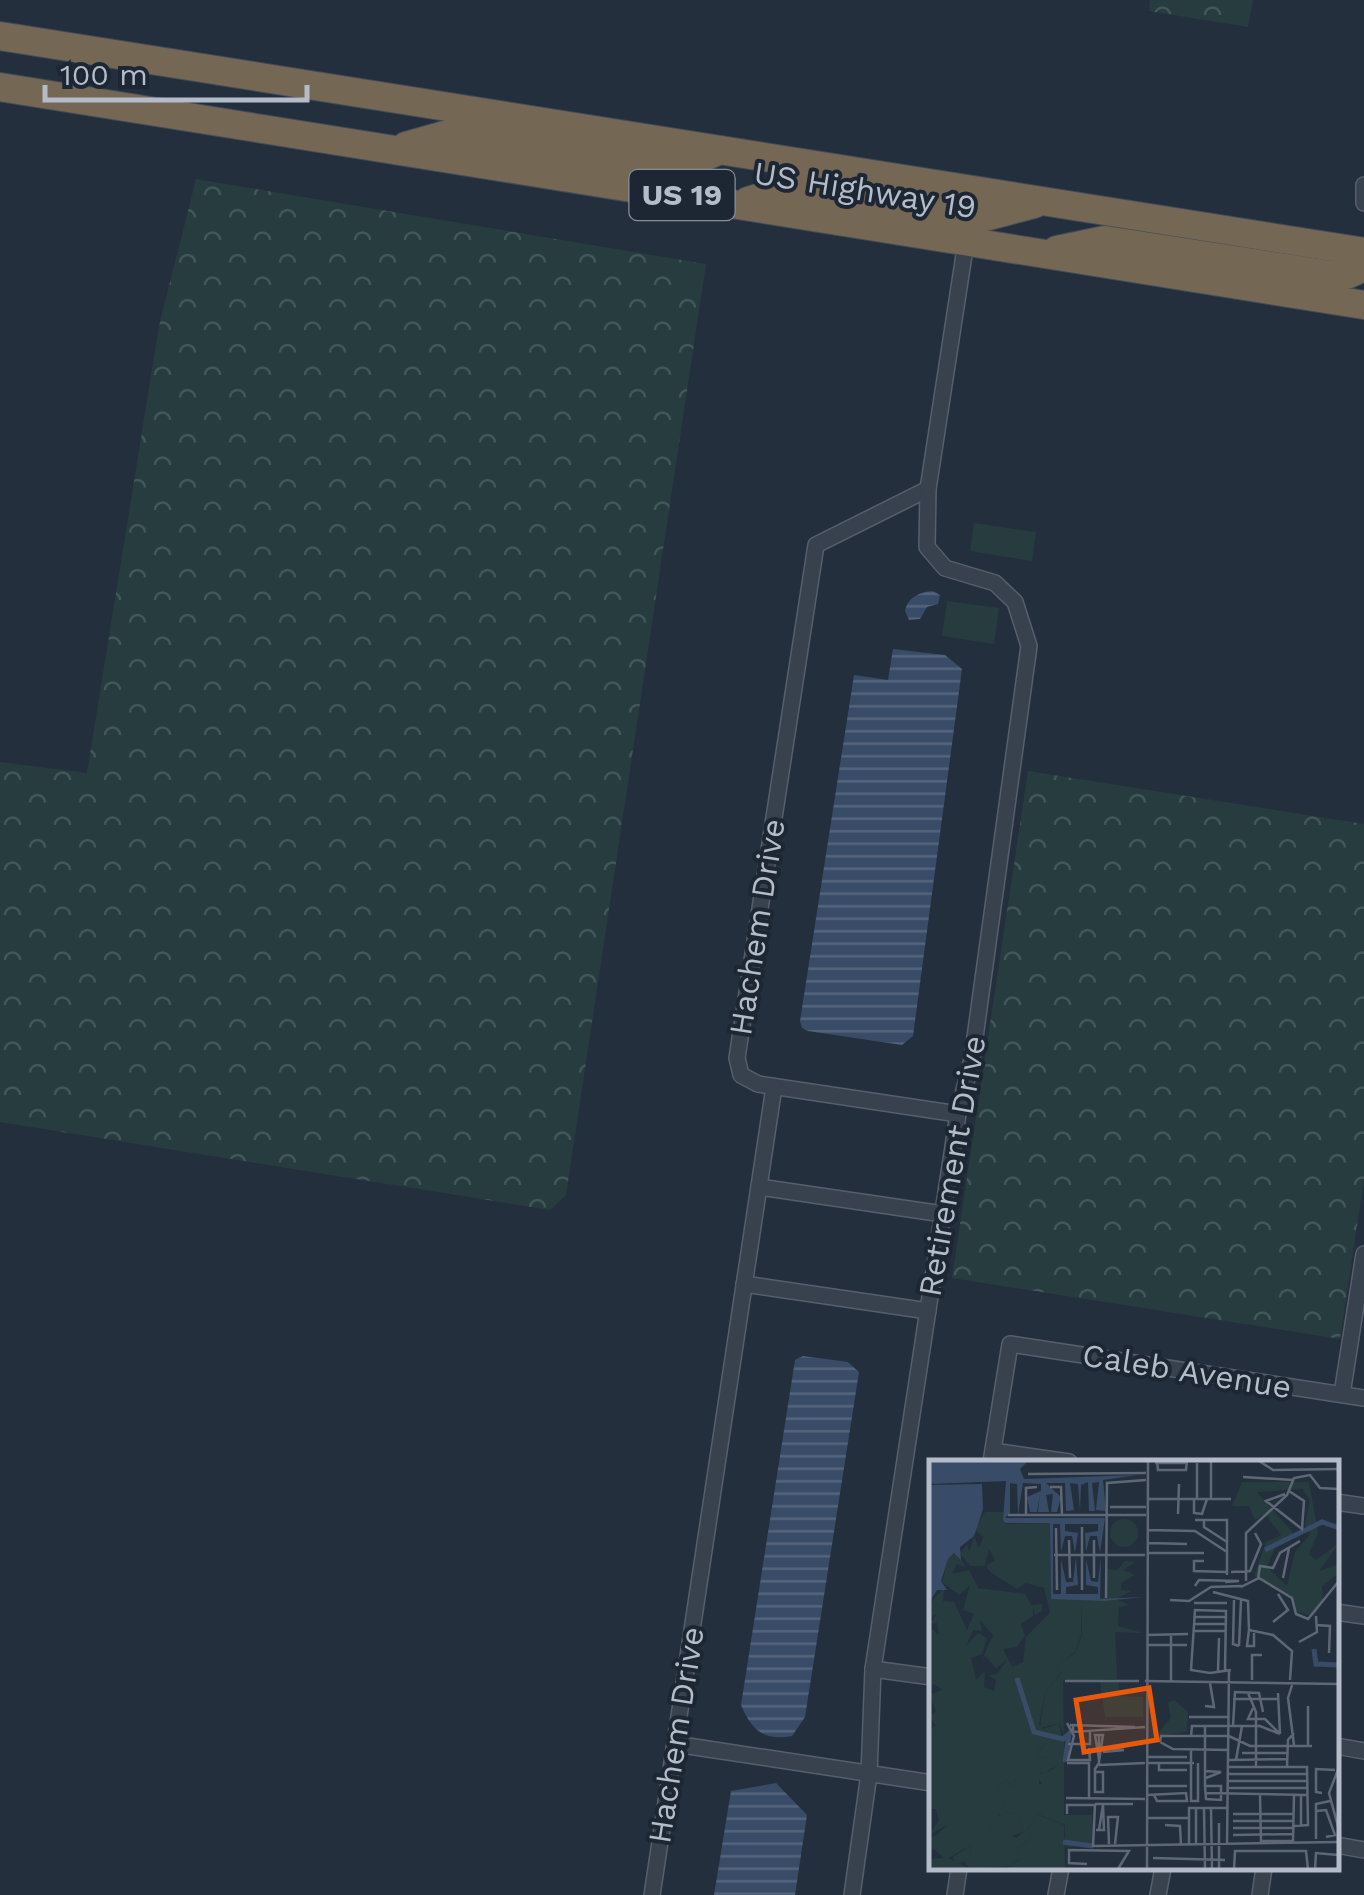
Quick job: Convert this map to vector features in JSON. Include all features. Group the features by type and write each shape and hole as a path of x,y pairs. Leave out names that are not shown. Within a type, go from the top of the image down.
{"highway":[{"name":"US Highway 19","path":"0,36 1364,252"},
{"name":"US Highway 19","path":"0,86 1364,305"},
{"path":"395,149 452,133 676,168 722,150"},
{"path":"739,204 794,187 985,217 1046,201"},
{"path":"1041,254 1105,240 1331,275 1349,274 1364,267"}],"street":[{"path":"1364,186 1364,203"},
{"path":"928,489 966,242"},
{"name":"Hachem Drive","path":"652,1895 774,1088 741,1074 737,1058 816,545 928,489"},
{"name":"Retirement Drive","path":"852,1895 869,1774 873,1669 958,1114 972,1059 1030,646 1014,602 1005,592 995,583 945,568 927,546 928,489"},
{"path":"774,1088 958,1114"},
{"path":"759,1188 943,1214"},
{"path":"1342,1394 1364,1254"},
{"path":"744,1284 928,1311"},
{"name":"Caleb Avenue","path":"992,1457 1010,1344 1364,1398"},
{"path":"992,1457 1038,1460"},
{"path":"1339,1502 1364,1506"},
{"path":"1339,1612 1364,1616"},
{"path":"873,1669 929,1677"},
{"path":"674,1744 929,1784"},
{"path":"1339,1747 1364,1751"},
{"path":"1339,1846 1364,1850"},
{"path":"954,1895 959,1870"},
{"path":"1056,1895 1060,1870"},
{"path":"1158,1895 1162,1870"},
{"path":"1260,1895 1264,1870"}],"green space":[{"path":"1150,0 1253,0 1248,27 1149,11"},
{"path":"196,179 706,264 566,1195 550,1210 0,1122 0,762 87,773 159,326"},
{"path":"974,523 1036,532 1032,561 970,551"},
{"path":"947,601 999,608 994,644 942,636"},
{"path":"1028,771 1364,824 1364,1179 1340,1339 952,1278"}],"water":[{"path":"933,591 940,595 938,604 927,607 920,619 909,620 905,611 909,602 919,594"},
{"path":"893,649 945,655 962,669 913,1036 902,1045 808,1031 800,1021 854,675 888,680"},
{"path":"803,1356 848,1362 859,1372 805,1717 792,1736 774,1737 755,1728 741,1705 795,1360"},
{"path":"776,1783 807,1815 795,1895 714,1895 731,1791"}]}
